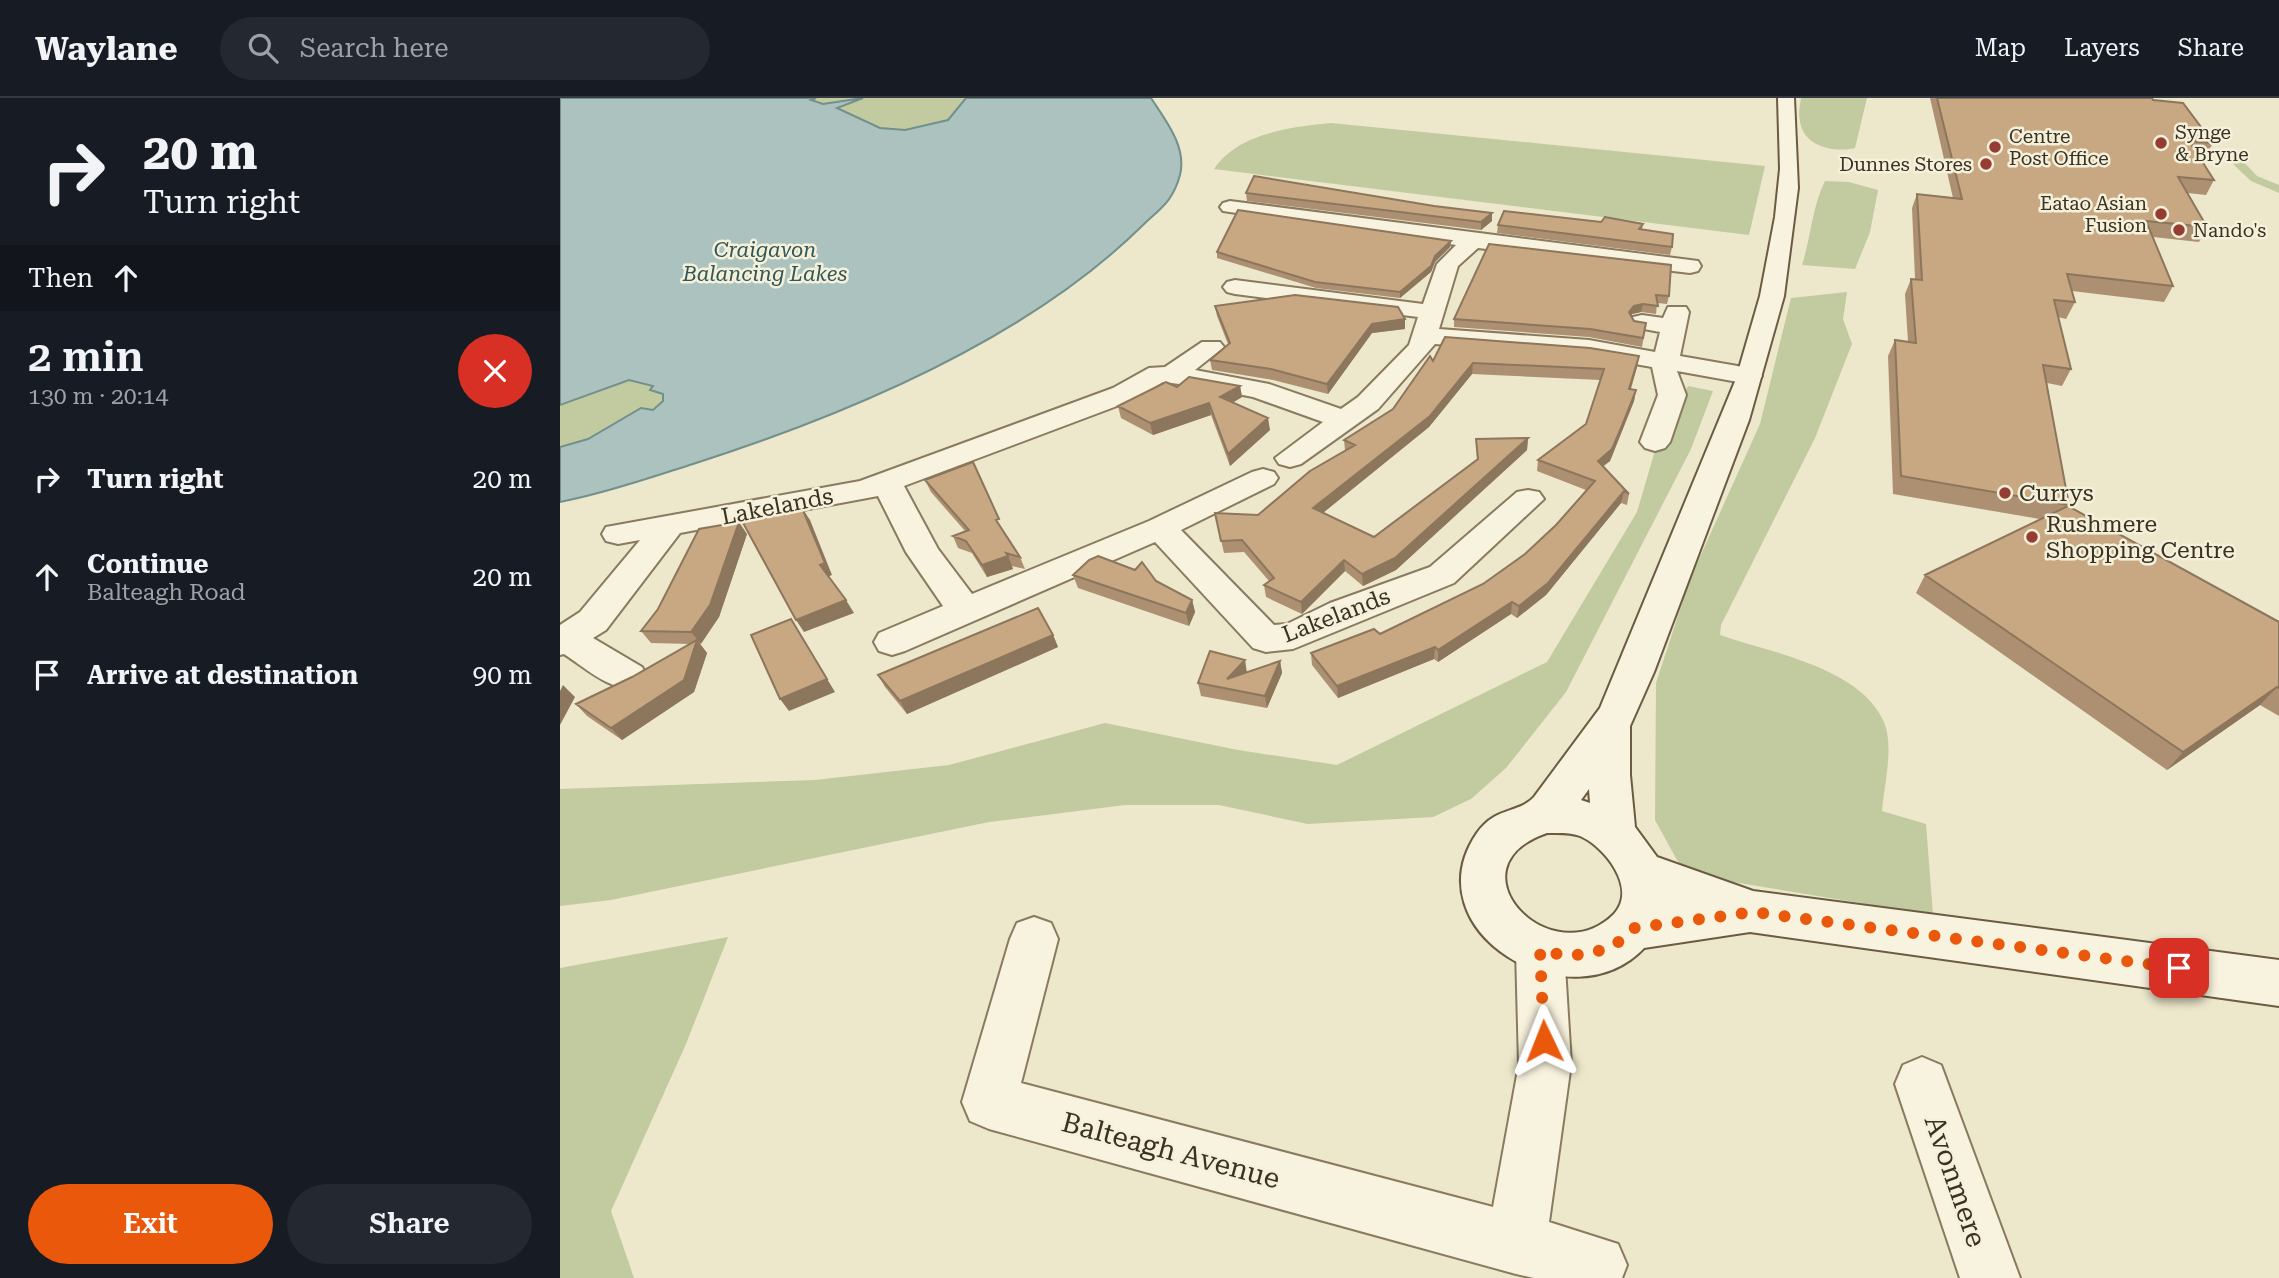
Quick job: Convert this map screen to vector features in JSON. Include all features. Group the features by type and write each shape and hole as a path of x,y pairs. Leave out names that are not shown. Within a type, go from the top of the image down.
{"street":[{"path":"1543,816 1610,725 1735,421 1767,317 1780,253 1789,177 1784,121 1786,98"},
{"path":"1230,207 1346,221 1473,241 1696,266"},
{"path":"892,642 1160,528 1263,478 1256,471 1259,463 1277,456 1290,458 1368,403 1421,347 1448,264 1473,241"},
{"path":"1234,287 1429,324 1665,360 1749,376"},
{"path":"1642,322 1676,320 1664,371 1672,395 1654,442"},
{"name":"Lakelands","path":"1171,375 1211,347"},
{"name":"Lakelands","path":"618,534 867,489 1123,394 1158,374 1259,390 1343,419"},
{"path":"886,481 923,552 965,611"},
{"name":"Lakelands","path":"1160,528 1266,639 1293,636 1343,612 1442,575 1532,494"},
{"path":"630,677 563,640 593,621 668,527"},
{"path":"1610,725 1609,775 1614,834"},
{"path":"1568,815 1592,822 1614,834 1631,852 1642,872 1645,901 1634,928 1616,944 1593,953 1567,956 1540,950 1507,931 1488,902 1483,871 1493,844 1514,825 1543,816 1568,815"},
{"path":"1642,872 1753,912 2279,982"},
{"path":"1634,928 1753,912"},
{"name":"Balteagh Avenue","path":"1034,939 989,1102 1597,1265"},
{"path":"1516,1244 1545,1064 1540,950"},
{"name":"Avonmere","path":"1922,1083 1990,1278"}],"green space":[{"path":"816,98 966,98 948,120 905,130 880,128 836,107 858,99 823,104 809,100"},
{"path":"1801,98 1867,98 1855,148 1830,149 1807,137 1799,118"},
{"path":"1331,123 1765,166 1749,235 1214,169 1237,147 1266,134"},
{"path":"2240,158 2257,176 2279,185 2279,193 2251,181 2233,164"},
{"path":"1825,181 1849,182 1878,190 1870,232 1855,269 1802,265 1817,201"},
{"path":"1847,292 1843,319 1852,344 1815,438 1721,625 1720,635 1812,664 1854,687 1871,702 1883,720 1888,741 1882,811 1926,824 1933,915 1691,875 1677,860 1655,820 1656,683 1690,579 1760,424 1791,298"},
{"path":"629,380 654,386 663,394 663,401 652,410 641,408 588,439 560,447 560,405"},
{"path":"1688,386 1713,391 1691,449 1566,692 1506,768 1471,799 1433,817 1308,824 1219,805 1125,805 989,822 611,900 560,906 560,789 815,780 949,765 1105,723 1238,750 1337,765 1547,662 1637,512 1654,454"},
{"path":"728,937 686,1044 611,1211 634,1278 560,1278 560,968"}],"water":[{"name":"Craigavon Balancing Lakes","path":"560,98 816,98 811,100 823,104 863,98 837,108 880,128 905,130 948,120 966,98 1151,98 1178,144 1181,154 1180,175 1170,198 1161,209 1097,266 1046,304 932,369 812,422 752,444 660,475 560,502 560,447 588,439 641,408 653,410 663,401 663,394 650,390 653,386 629,380 560,405"}],"building":[{"path":"1937,98 2152,98 2183,103 2213,143 2189,141 2214,180 2178,177 2207,227 2146,221 2173,286 2067,274 2075,302 2054,300 2071,369 2043,365 2069,505 1901,476 1895,340 1916,343 1911,279 1922,280 1917,194 1962,199"},
{"path":"1254,176 1492,213 1481,222 1246,193"},
{"path":"1238,210 1451,241 1435,256 1431,266 1400,292 1315,282 1217,252"},
{"path":"1504,211 1601,222 1605,217 1643,224 1639,229 1673,234 1672,247 1498,225"},
{"path":"1489,244 1671,265 1669,296 1656,295 1658,306 1643,304 1634,306 1629,312 1634,321 1646,323 1643,338 1590,329 1454,319"},
{"path":"1295,295 1398,307 1405,319 1372,324 1327,384 1271,369 1210,360 1230,343 1215,306"},
{"path":"1445,337 1590,348 1639,356 1629,389 1636,390 1612,449 1598,461 1629,494 1624,491 1548,583 1519,606 1512,602 1438,650 1435,647 1337,686 1311,653 1374,629 1380,634 1483,584 1525,554 1556,525 1595,481 1538,460 1586,424 1604,369 1473,363 1430,416 1313,508 1374,537 1478,459 1476,439 1528,438 1395,558 1362,574 1344,560 1301,602 1264,585 1274,578 1242,540 1221,541 1215,513 1258,515 1310,471 1355,445 1344,440 1393,409 1430,356 1433,361"},
{"path":"1189,377 1240,386 1220,397 1268,418 1228,454 1209,403 1150,423 1118,406 1166,382 1177,387"},
{"path":"973,462 999,519 996,520 1020,557 1006,553 1008,556 982,565 966,541 953,536 969,530 925,480"},
{"path":"2068,506 2279,622 2279,688 2183,752 1925,575"},
{"path":"802,508 825,563 820,565 846,600 796,620 742,521"},
{"path":"739,522 710,605 691,632 641,631 658,609 699,529"},
{"path":"1098,556 1135,570 1142,562 1156,581 1192,600 1186,613 1073,575 1089,560"},
{"path":"1038,608 1053,635 900,701 878,675"},
{"path":"791,619 827,679 780,699 751,635"},
{"path":"697,640 684,680 611,728 576,704 632,677"},
{"path":"1210,651 1245,660 1227,679 1280,661 1265,696 1198,683"}],"place":[{"name":"Synge & Bryne","path":"2161,143"},
{"name":"Centre Post Office","path":"1995,147"},
{"name":"Dunnes Stores","path":"1986,164"},
{"name":"Eatao Asian Fusion","path":"2161,214"},
{"name":"Nando's","path":"2179,230"},
{"name":"Currys","path":"2005,493"},
{"name":"Rushmere Shopping Centre","path":"2032,537"}],"route":[{"path":"1544,1041 1540,950 1567,956 1593,953 1616,944 1634,928 1753,912 2179,968"}]}
